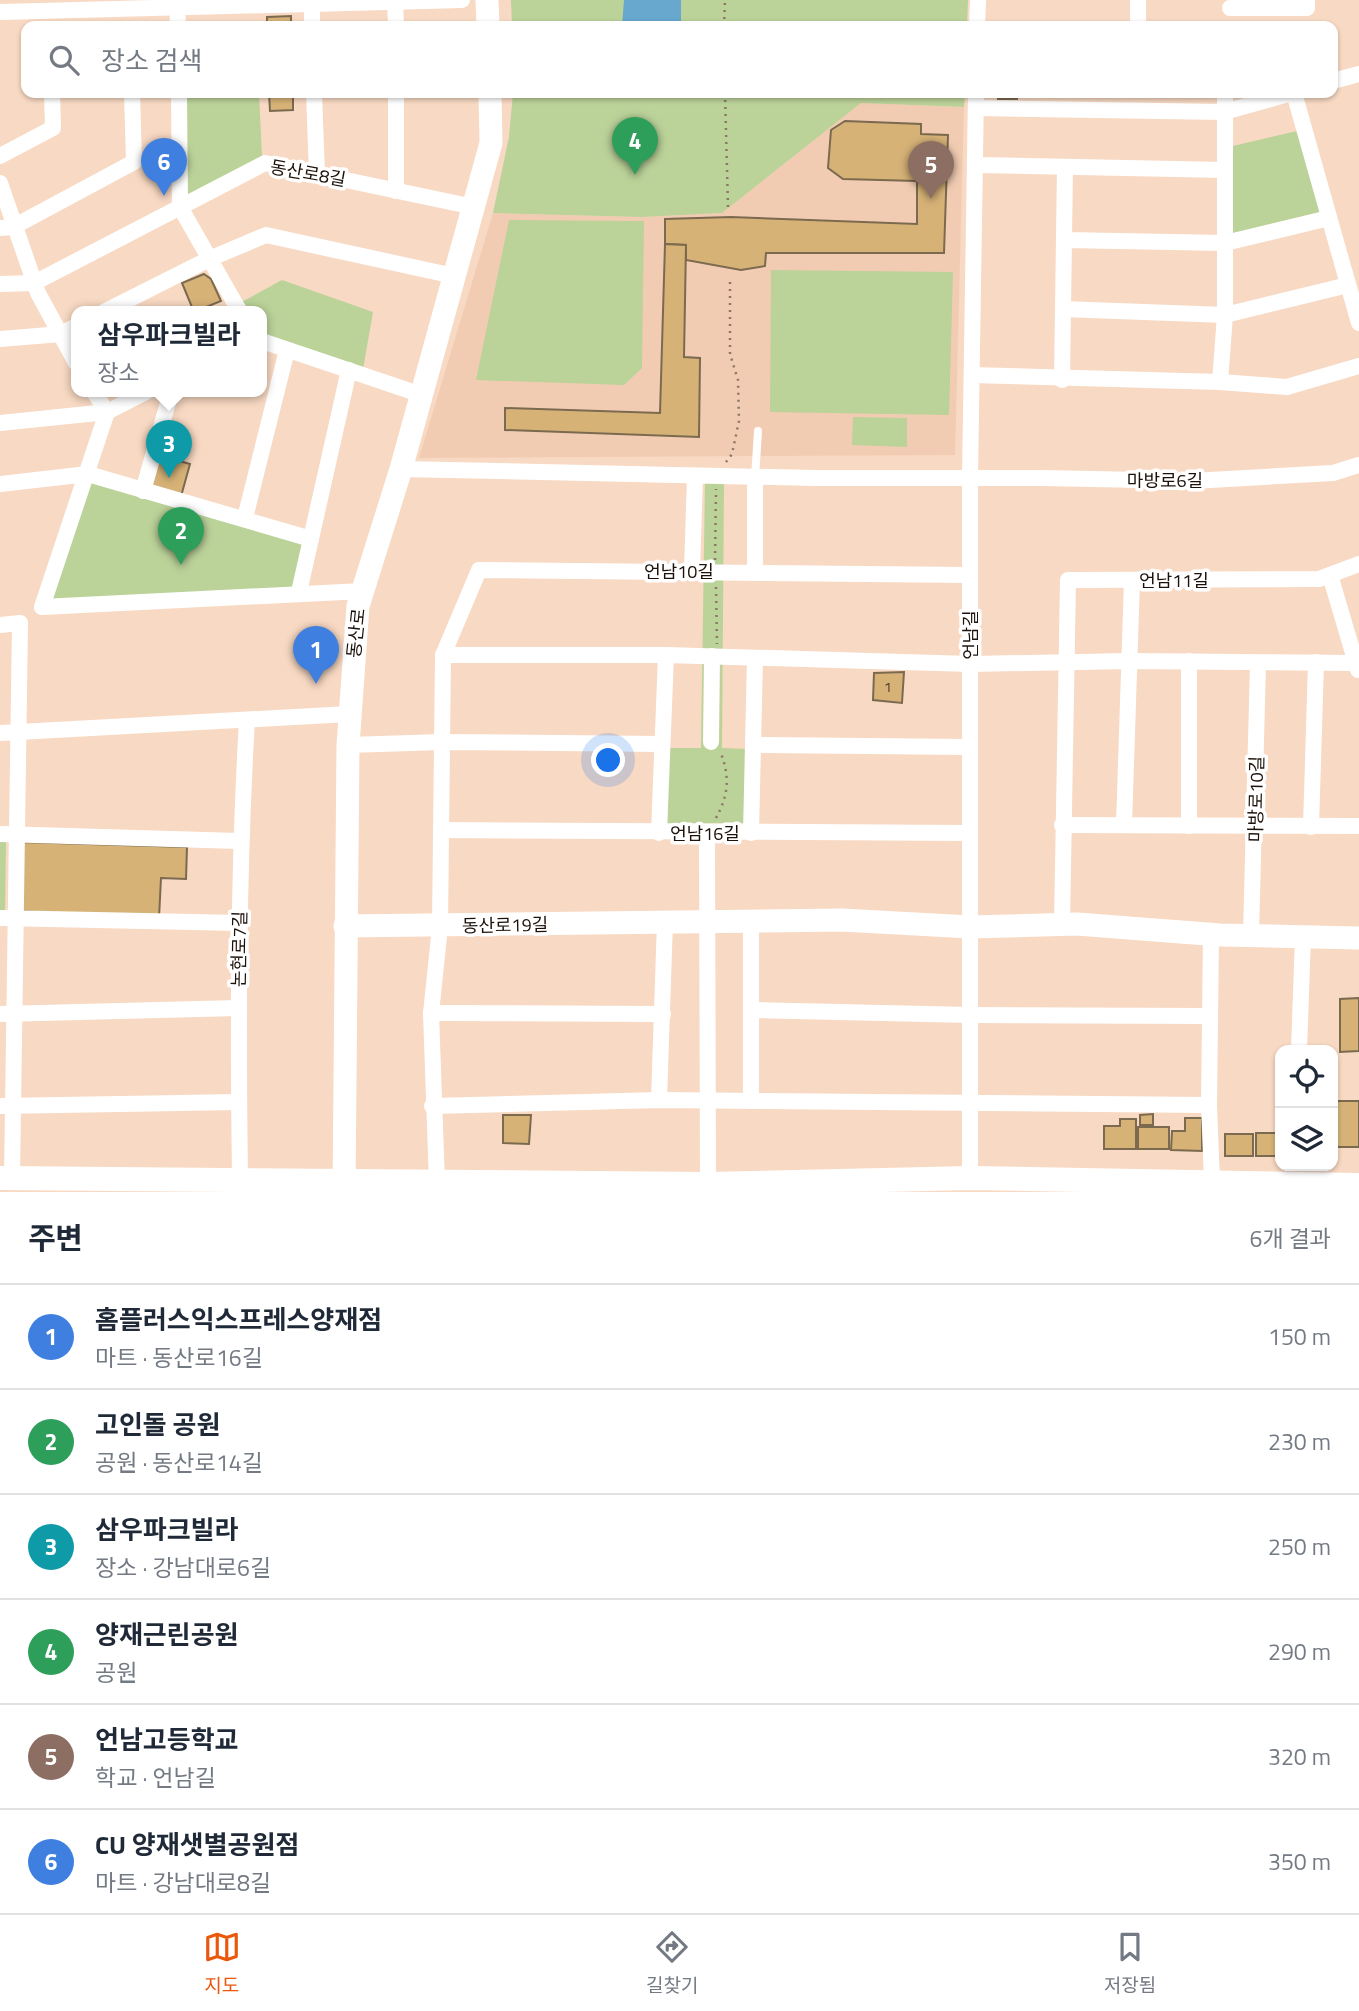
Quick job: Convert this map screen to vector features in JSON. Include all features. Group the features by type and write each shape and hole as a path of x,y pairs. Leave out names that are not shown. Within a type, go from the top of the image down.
{"main road":[{"path":"6,1178 240,1179 344,1186 437,1183 970,1185 1212,1181 1296,1175 1359,1185"}],"street":[{"path":"0,12 48,19 177,4 462,0"},
{"path":"487,0 488,21"},
{"path":"977,21 978,0"},
{"path":"1138,0 1138,21"},
{"path":"1229,4 1307,8 1307,0"},
{"path":"395,1 396,21"},
{"path":"312,4 312,21"},
{"path":"131,9 131,21"},
{"path":"1338,80 1359,74"},
{"path":"0,156 53,128 52,98"},
{"path":"6,227 134,162 132,98"},
{"path":"179,98 180,207 236,306"},
{"path":"314,98 317,174"},
{"path":"396,98 396,191"},
{"name":"동산로","path":"344,1186 348,745 358,606 401,469 491,142 490,98"},
{"path":"1220,382 1225,315 1225,98"},
{"path":"976,101 1224,112 1275,98"},
{"path":"1294,98 1359,323"},
{"name":"언남길","path":"970,1185 970,478 976,101"},
{"name":"동산로8길","path":"0,284 34,283 265,163 474,207"},
{"path":"975,165 1224,170"},
{"path":"1062,380 1065,167"},
{"path":"0,183 6,227 71,353"},
{"path":"1064,240 1225,243 1329,218"},
{"path":"116,306 209,259 266,235 454,276"},
{"path":"1063,309 1225,315 1348,285"},
{"path":"0,340 61,334 71,329"},
{"path":"267,343 422,395"},
{"path":"245,518 287,350"},
{"path":"972,374 1062,380 1220,382 1286,387 1359,366"},
{"path":"299,592 349,370"},
{"path":"97,397 107,412"},
{"path":"0,423 107,412 136,397"},
{"path":"143,492 170,397"},
{"path":"0,625 20,624 42,607 107,412"},
{"name":"마방로6길","path":"401,469 755,478 1192,481 1333,473 1359,465"},
{"path":"0,484 88,474 311,539"},
{"path":"692,571 695,476"},
{"path":"755,478 755,572"},
{"name":"언남11길","path":"1066,662 1068,580 1319,579 1359,564"},
{"name":"언남10길","path":"443,655 479,570 970,575"},
{"path":"437,1183 432,1106 431,1013 440,927 443,655 666,655 970,664 1316,662 1358,668 1330,575"},
{"path":"1124,825 1132,580"},
{"path":"42,607 299,592 363,591"},
{"path":"6,1178 8,834 18,732 20,624"},
{"path":"659,833 666,655"},
{"path":"711,742 712,656"},
{"path":"751,833 755,658"},
{"path":"1189,661 1189,826"},
{"path":"1062,925 1066,662"},
{"path":"1311,827 1316,662"},
{"name":"마방로10길","path":"1251,936 1256,826 1258,663"},
{"path":"0,733 349,715"},
{"name":"논현로7길","path":"240,1179 240,841 247,720"},
{"path":"348,745 442,742 663,744"},
{"path":"755,745 970,747"},
{"path":"1062,825 1359,826"},
{"name":"언남16길","path":"441,830 970,833"},
{"path":"707,833 705,921 708,1184"},
{"path":"8,834 240,841"},
{"path":"8,918 240,923"},
{"name":"동산로19길","path":"345,926 440,927 842,920 970,927"},
{"path":"659,1100 665,921"},
{"path":"751,921 751,1101"},
{"path":"970,927 1062,925 1251,936 1359,938"},
{"path":"1211,934 1209,1105 1212,1181"},
{"path":"1299,1045 1303,937"},
{"path":"7,1014 238,1008"},
{"path":"751,1010 970,1015 1210,1016"},
{"path":"431,1013 663,1014"},
{"path":"432,1106 659,1100 1209,1105"},
{"path":"6,1106 239,1102"}],"lane":[{"path":"755,478 758,431"}],"path":[{"path":"724,21 725,0"},
{"path":"725,98 728,207"}],"shaded area":[{"path":"861,103 964,107 955,455 419,458 493,213 642,217 722,213"}],"green space":[{"path":"511,0 968,0 967,21 512,21"},
{"path":"184,98 259,98 262,157 188,195"},
{"path":"513,98 965,98 964,107 861,103 722,213 642,217 493,213 509,137"},
{"path":"1297,131 1320,212 1231,234 1233,146"},
{"path":"509,220 644,221 642,368 624,385 476,380"},
{"path":"771,270 953,272 949,415 770,412"},
{"path":"282,280 373,312 362,375 267,343 267,306 236,305"},
{"path":"853,417 907,418 907,447 852,445"},
{"path":"88,474 311,539 299,592 42,607"},
{"path":"705,482 724,482 722,748 748,749 746,823 667,824 668,748 701,748"},
{"path":"0,841 6,841 5,912 0,912"}],"water":[{"path":"624,0 681,0 681,21 622,21"}],"building":[{"path":"291,16 291,21 267,21 267,17"},
{"path":"269,98 293,98 293,110 270,111"},
{"path":"845,121 921,124 921,134 948,135 944,253 766,253 765,266 741,270 686,260 686,245 665,244 665,219 731,217 917,224 917,181 843,179 828,168 831,130"},
{"path":"665,244 686,245 684,357 700,358 699,437 505,430 505,408 660,413"},
{"path":"204,274 211,279 221,301 209,306 192,306 182,283"},
{"path":"158,455 190,464 180,500 148,491"},
{"path":"904,672 902,703 873,700 874,673"},
{"path":"21,842 187,847 186,879 161,878 159,918 16,911"},
{"path":"1359,998 1359,1051 1340,1052 1340,999"},
{"path":"1338,1101 1359,1101 1359,1147 1338,1147"},
{"path":"1153,1114 1153,1125 1140,1125 1140,1115"},
{"path":"503,1115 531,1115 529,1144 503,1143"},
{"path":"1185,1118 1202,1118 1202,1151 1171,1150 1172,1131 1185,1131"},
{"path":"1120,1119 1136,1119 1136,1149 1104,1149 1104,1126 1120,1126"},
{"path":"1138,1127 1169,1127 1169,1149 1138,1149"},
{"path":"1256,1133 1275,1133 1275,1156 1256,1156"},
{"path":"1225,1134 1253,1134 1253,1156 1225,1156"}],"place":[{"name":"양재근린공원","path":"635,175"},
{"name":"CU 양재샛별공원점","path":"164,196"},
{"name":"언남고등학교","path":"931,199"},
{"name":"삼우파크빌라","path":"169,478"},
{"name":"고인돌 공원","path":"181,565"},
{"name":"홈플러스익스프레스양재점","path":"316,684"}]}
